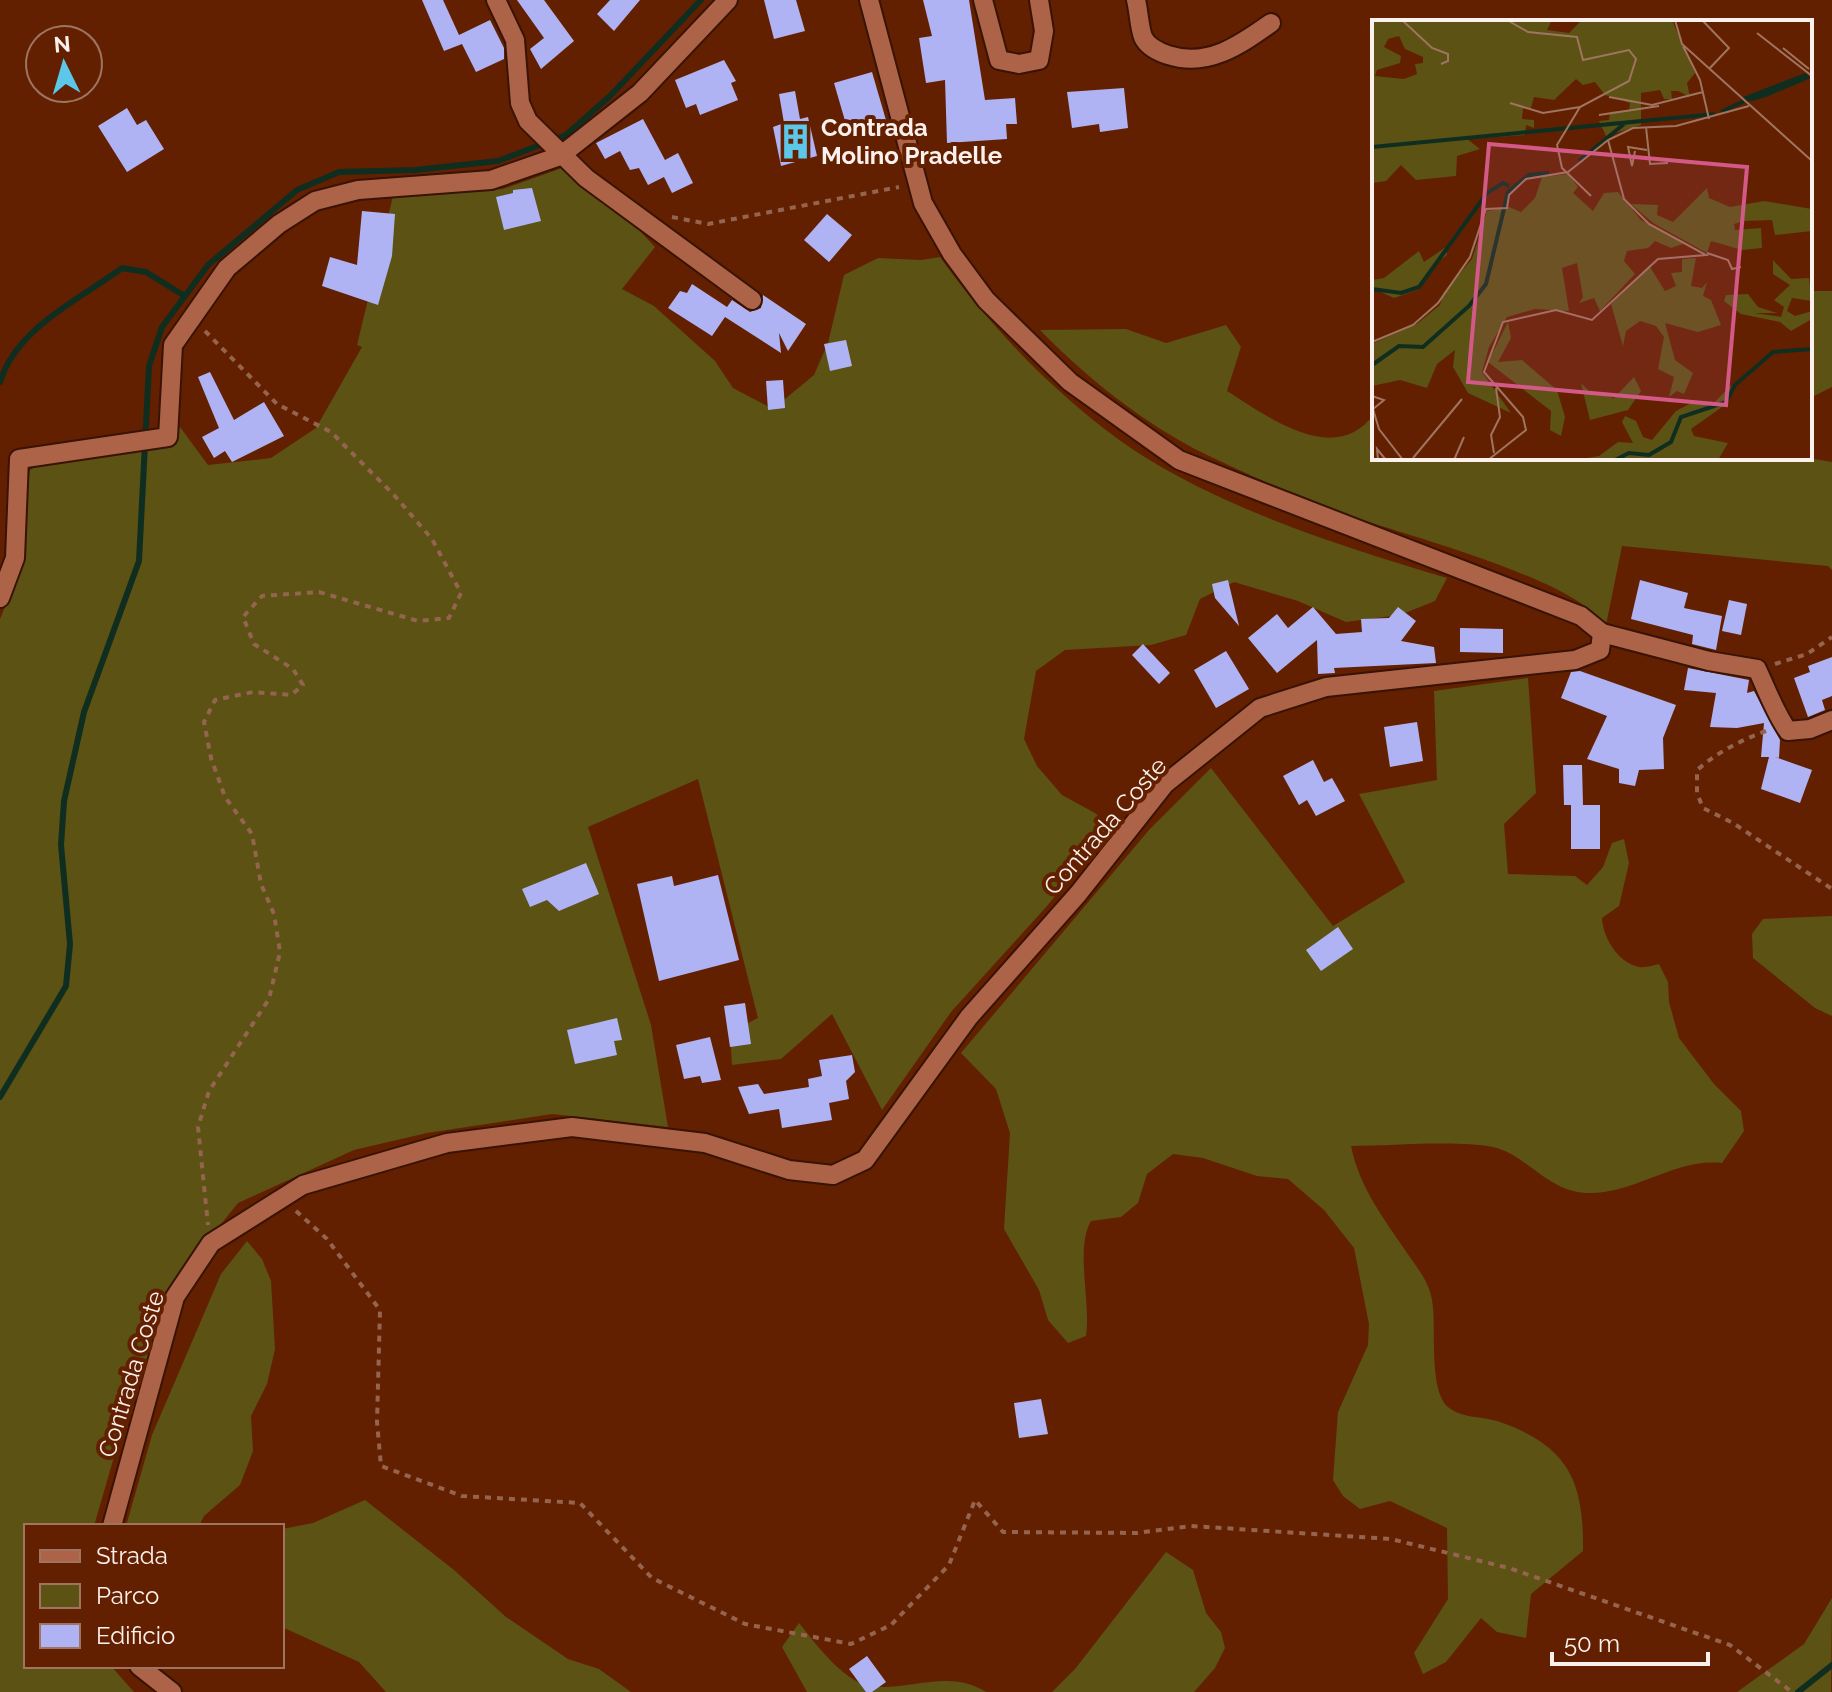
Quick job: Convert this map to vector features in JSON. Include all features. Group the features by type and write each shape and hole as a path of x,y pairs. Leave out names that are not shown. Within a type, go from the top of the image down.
{"street":[{"path":"496,0 515,40 520,103 528,121 560,156 752,300"},
{"path":"0,598 15,558 19,459 168,437 173,345 190,316 227,268 279,224 315,201 358,190 491,180 560,156 640,93 728,0"},
{"path":"869,0 923,203 952,254 986,300 1070,382 1179,460 1581,616 1602,633 1709,661 1757,669 1788,731 1810,729 1832,720"},
{"path":"983,0 999,60 1019,64 1039,60 1044,31 1039,0"},
{"path":"1136,0 1144,40 1158,52 1178,58 1208,59 1271,23"},
{"name":"Contrada Coste","path":"113,1524 175,1297 211,1243 303,1185 447,1143 572,1127 705,1143 789,1170 833,1175 865,1160 969,1017 1078,894 1165,784 1260,708 1326,687 1575,660 1600,650 1602,633"},
{"path":"142,1668 172,1692"}],"path":[{"path":"640,217 652,212 708,224 917,183"},
{"path":"190,316 277,404 331,432 394,495 432,539 461,593 449,618 418,621 319,592 262,596 243,617 254,644 293,669 303,685 291,695 253,692 215,700 204,722 211,758 225,797 252,834 261,884 274,914 280,952 269,999 209,1091 198,1127 211,1243"},
{"path":"1757,669 1807,654 1832,637"},
{"path":"1784,726 1744,739 1706,762 1697,770 1697,793 1703,808 1733,823 1832,889"},
{"path":"294,1209 327,1239 380,1310 377,1422 381,1466 462,1496 580,1503 652,1578 745,1624 851,1644 891,1625 949,1565 975,1500 1003,1532 1137,1533 1191,1526 1391,1539 1509,1568 1730,1645 1792,1692"}],"green space":[{"path":"576,163 655,247 622,289 654,306 715,361 733,388 773,409 814,375 828,343 844,275 878,258 921,260 940,257 1022,355 1068,399 1154,463 1234,504 1276,521 1447,578 1435,601 1400,615 1346,622 1298,601 1234,582 1200,599 1186,635 1151,645 1065,650 1036,671 1024,739 1037,766 1062,795 1095,813 1111,828 1047,906 951,1012 882,1110 832,1014 781,1059 732,1065 730,1032 758,1018 698,779 588,827 651,1025 668,1127 552,1114 427,1133 354,1150 238,1203 193,1259 123,1426 95,1524 24,1524 24,1668 113,1668 134,1692 0,1692 0,619 26,555 23,504 30,470 38,465 161,448 173,442 180,427 208,465 271,458 316,428 362,347 357,345 393,196 503,189"},
{"path":"1812,291 1832,291 1832,387 1812,397"},
{"path":"1226,325 1241,347 1227,391 1281,424 1321,437 1340,437 1358,430 1372,416 1372,460 1812,459 1832,462 1832,570 1828,566 1622,546 1605,630 1592,612 1564,593 1525,575 1327,508 1182,442 1117,399 1040,330 1126,329 1166,343"},
{"path":"1528,678 1536,793 1504,824 1508,874 1575,876 1587,885 1603,867 1612,843 1624,839 1629,863 1619,906 1602,918 1605,933 1624,960 1641,967 1659,964 1668,982 1669,1002 1679,1038 1714,1084 1741,1111 1744,1131 1722,1163 1687,1166 1621,1188 1586,1193 1560,1186 1516,1157 1493,1147 1442,1144 1351,1146 1359,1174 1372,1199 1428,1286 1433,1311 1435,1372 1442,1398 1454,1411 1500,1422 1542,1443 1557,1455 1575,1486 1583,1527 1583,1551 1531,1594 1526,1638 1497,1632 1481,1618 1446,1662 1423,1674 1414,1653 1448,1599 1447,1528 1390,1501 1360,1509 1343,1496 1333,1480 1338,1412 1368,1345 1369,1324 1354,1248 1324,1210 1288,1179 1257,1176 1203,1158 1173,1154 1147,1174 1138,1203 1121,1217 1091,1221 1084,1245 1086,1336 1068,1343 1048,1320 1039,1290 1004,1229 1010,1133 996,1089 961,1053 1149,830 1211,768 1333,926 1405,882 1359,794 1437,780 1434,691"},
{"path":"1832,916 1832,1016 1815,1008 1753,958 1752,934 1763,919"},
{"path":"247,1241 262,1259 271,1281 275,1349 267,1384 251,1416 253,1451 240,1485 204,1516 200,1524 127,1524 152,1435 221,1274"},
{"path":"365,1500 454,1570 506,1617 568,1659 599,1669 631,1692 386,1692 359,1662 284,1628 284,1529 313,1523"},
{"path":"1166,1552 1193,1570 1206,1613 1221,1632 1225,1648 1215,1668 1194,1692 1052,1692 1075,1669"},
{"path":"1832,1598 1831,1692 1737,1692 1804,1644"},
{"path":"799,1623 839,1669 869,1686 943,1681 972,1685 986,1692 807,1692 782,1647"}],"building":[{"path":"422,0 443,0 459,35 490,20 504,48 504,59 476,72 462,44 444,51"},
{"path":"517,0 544,0 574,41 541,69 530,49 544,38"},
{"path":"610,0 640,0 614,31 597,14"},
{"path":"764,0 796,0 805,31 774,39"},
{"path":"923,0 969,0 985,100 1015,98 1017,124 1006,124 1007,139 947,143 945,80 926,83 919,38 932,36"},
{"path":"724,60 736,81 731,83 738,100 700,115 696,104 686,108 675,80"},
{"path":"872,72 888,127 850,138 834,83"},
{"path":"1124,88 1128,128 1100,132 1099,124 1072,128 1067,92"},
{"name":"Contrada Molino Pradelle","path":"795,91 800,119 808,117 817,156 781,166 773,127 784,123 779,94"},
{"path":"127,108 137,125 146,120 164,149 127,172 98,126"},
{"path":"643,119 665,160 678,153 693,183 672,193 664,177 648,185 639,168 630,170 620,151 605,159 596,143"},
{"path":"532,188 541,221 504,230 496,197 513,193 513,190"},
{"path":"362,211 395,214 392,256 378,305 322,286 330,257 357,265"},
{"path":"827,214 852,235 829,262 804,240"},
{"path":"692,284 727,307 732,300 750,312 761,308 763,295 806,324 788,351 779,333 781,353 725,317 712,336 668,308 680,291 687,293"},
{"path":"846,340 852,366 830,371 824,344"},
{"path":"210,372 234,420 264,402 284,436 232,462 225,451 214,458 202,437 219,428 198,377"},
{"path":"783,380 785,408 768,410 766,381"},
{"path":"1228,580 1239,626 1215,598 1212,584"},
{"path":"1640,580 1688,593 1684,608 1722,616 1716,650 1692,644 1693,635 1631,619"},
{"path":"1729,600 1747,604 1741,635 1722,631"},
{"path":"1313,607 1336,634 1362,632 1361,619 1389,618 1398,607 1416,621 1401,641 1434,647 1436,663 1334,668 1335,673 1318,674 1317,640 1277,673 1248,638 1277,614 1288,628"},
{"path":"1460,628 1503,629 1503,653 1460,652"},
{"path":"1143,644 1170,673 1159,684 1132,655"},
{"path":"1226,651 1249,689 1216,708 1194,670"},
{"path":"1832,657 1832,696 1822,700 1825,710 1808,717 1794,678 1810,672 1808,666"},
{"path":"1688,668 1749,680 1747,693 1754,691 1780,740 1779,758 1775,757 1812,770 1800,803 1761,789 1769,757 1761,757 1764,723 1737,728 1710,727 1716,693 1684,690"},
{"path":"1580,671 1676,705 1663,738 1664,769 1639,770 1635,786 1619,783 1619,769 1587,759 1607,716 1561,698 1571,672"},
{"path":"1417,722 1423,761 1390,767 1384,727"},
{"path":"1313,760 1324,782 1332,778 1345,801 1316,816 1307,800 1299,805 1283,776"},
{"path":"1563,765 1582,765 1583,805 1600,805 1600,849 1571,849 1571,805 1564,805"},
{"path":"586,863 599,894 559,911 547,900 530,907 522,889"},
{"path":"718,875 739,960 659,981 637,884 672,876 674,886"},
{"path":"1338,927 1353,949 1321,971 1306,950"},
{"path":"745,1003 751,1044 730,1047 724,1006"},
{"path":"617,1018 622,1040 614,1041 617,1055 575,1064 567,1030"},
{"path":"710,1037 721,1080 702,1083 700,1076 684,1079 676,1045"},
{"path":"852,1055 855,1072 846,1081 849,1099 829,1103 832,1120 782,1128 779,1109 749,1114 738,1087 758,1084 764,1094 809,1087 808,1079 822,1076 819,1060"},
{"path":"1041,1399 1048,1434 1019,1438 1014,1403"},
{"path":"867,1656 886,1682 872,1692 866,1692 849,1669"}],"waterway":[{"path":"0,1097 66,986 70,944 61,845 64,801 84,712 139,561 149,366 162,327 208,265 297,190 339,172 415,170 498,161 566,135 610,96 701,0"},
{"path":"0,382 8,363 35,330 122,268 146,272 183,295"},
{"path":"1798,1692 1832,1665"}],"place":[{"name":"Contrada Molino Pradelle","path":"795,141"}]}
